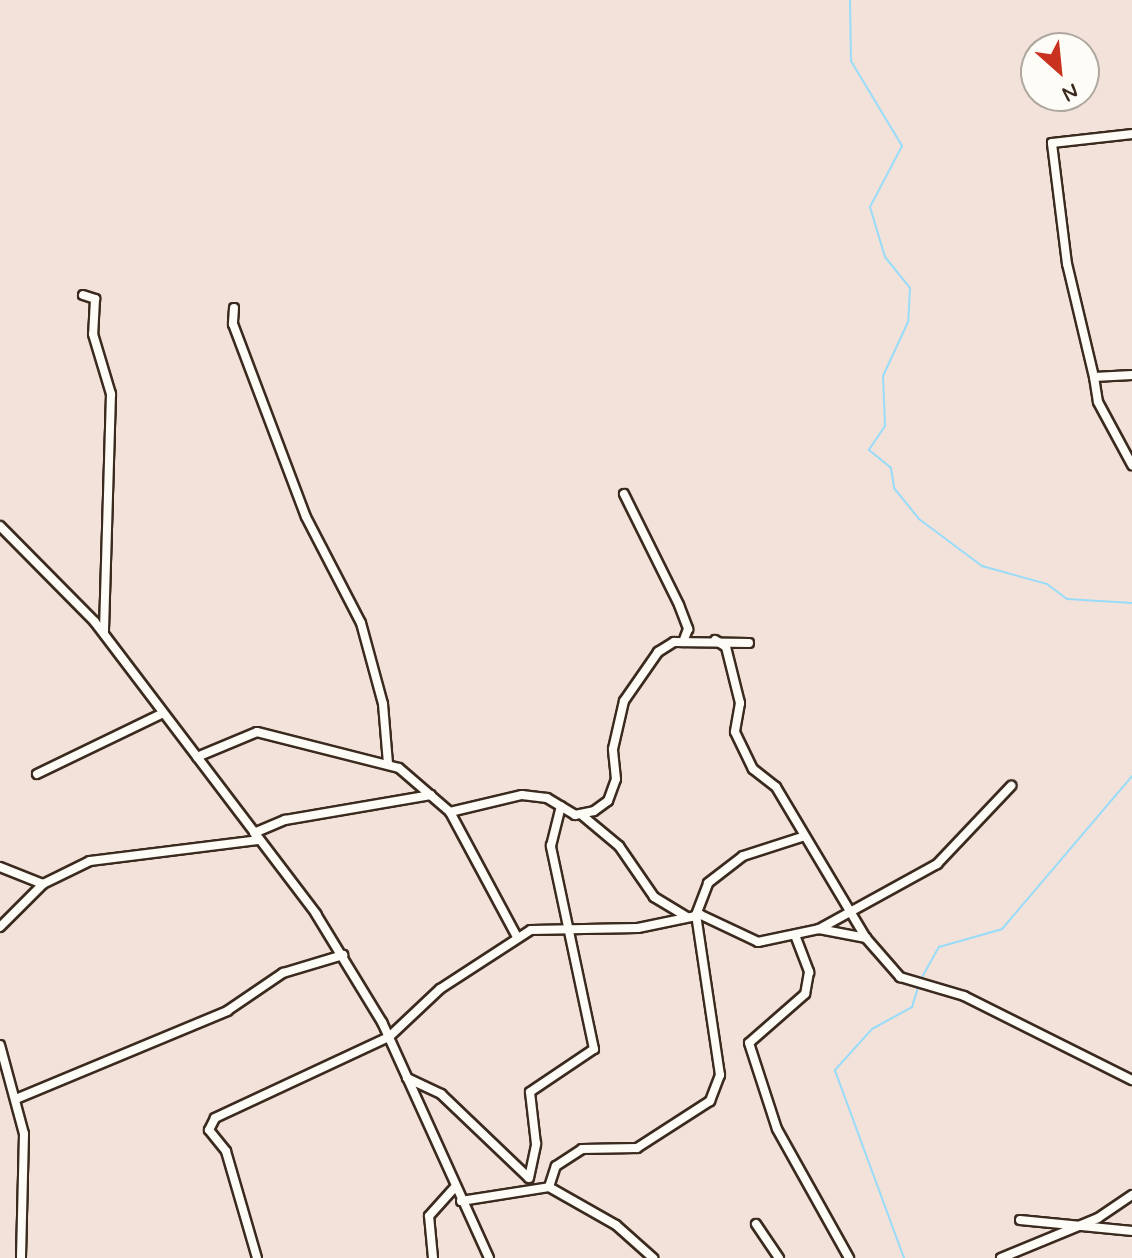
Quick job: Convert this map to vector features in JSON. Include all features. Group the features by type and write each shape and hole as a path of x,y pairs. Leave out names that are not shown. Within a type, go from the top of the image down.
{"street":[{"path":"1132,134 1052,143 1067,264 1098,402 1132,465"},
{"path":"83,295 95,299 93,334 111,394 104,633"},
{"path":"234,308 233,324 306,517 361,623 383,704 388,764"},
{"path":"1094,377 1132,375"},
{"path":"624,494 679,605 688,629 683,642"},
{"path":"0,526 104,633 343,955 389,1037 489,1258"},
{"path":"714,640 726,647 740,703 735,732 850,915 866,938 905,980 932,986 1098,1057 1132,1080"},
{"path":"583,816 611,795 614,733 631,687 666,646 714,640 749,643"},
{"path":"37,774 163,713"},
{"path":"197,757 239,733 257,732 388,764 450,812 517,937"},
{"path":"450,812 522,795 561,806 583,816 619,846 654,897 691,916 758,942 819,929 850,915 937,864 1011,786"},
{"path":"0,927 43,884 108,857 256,837 285,820 431,795"},
{"path":"531,1181 536,1144 530,1092 594,1049 573,927 551,846 561,806"},
{"path":"549,1187 556,1166 582,1149 637,1148 717,1092 691,916 708,883 743,856 802,837"},
{"path":"0,867 43,884"},
{"path":"257,1258 212,1122 389,1037 440,989 517,937 573,927 638,928 691,916"},
{"path":"819,929 866,938"},
{"path":"795,935 809,972 805,994 749,1043 777,1129 849,1258"},
{"path":"16,1099 227,1011 283,973 343,955"},
{"path":"0,1045 24,1134 21,1258"},
{"path":"407,1078 441,1094 531,1181 549,1187 616,1225 653,1258"},
{"path":"461,1201 531,1181"},
{"path":"433,1258 429,1216 456,1186"},
{"path":"1001,1258 1079,1224 1132,1195"},
{"path":"1020,1220 1132,1231"},
{"path":"756,1224 779,1258"}],"waterway":[{"path":"850,0 851,61 902,146 870,207 885,257 910,288 908,322 883,376 885,426 869,450 891,468 894,488 919,519 982,566 1047,584 1067,599 1132,603"},
{"path":"920,981 939,947 1002,929 1132,776"},
{"path":"904,1258 835,1070 872,1029 912,1007 918,987"}]}
